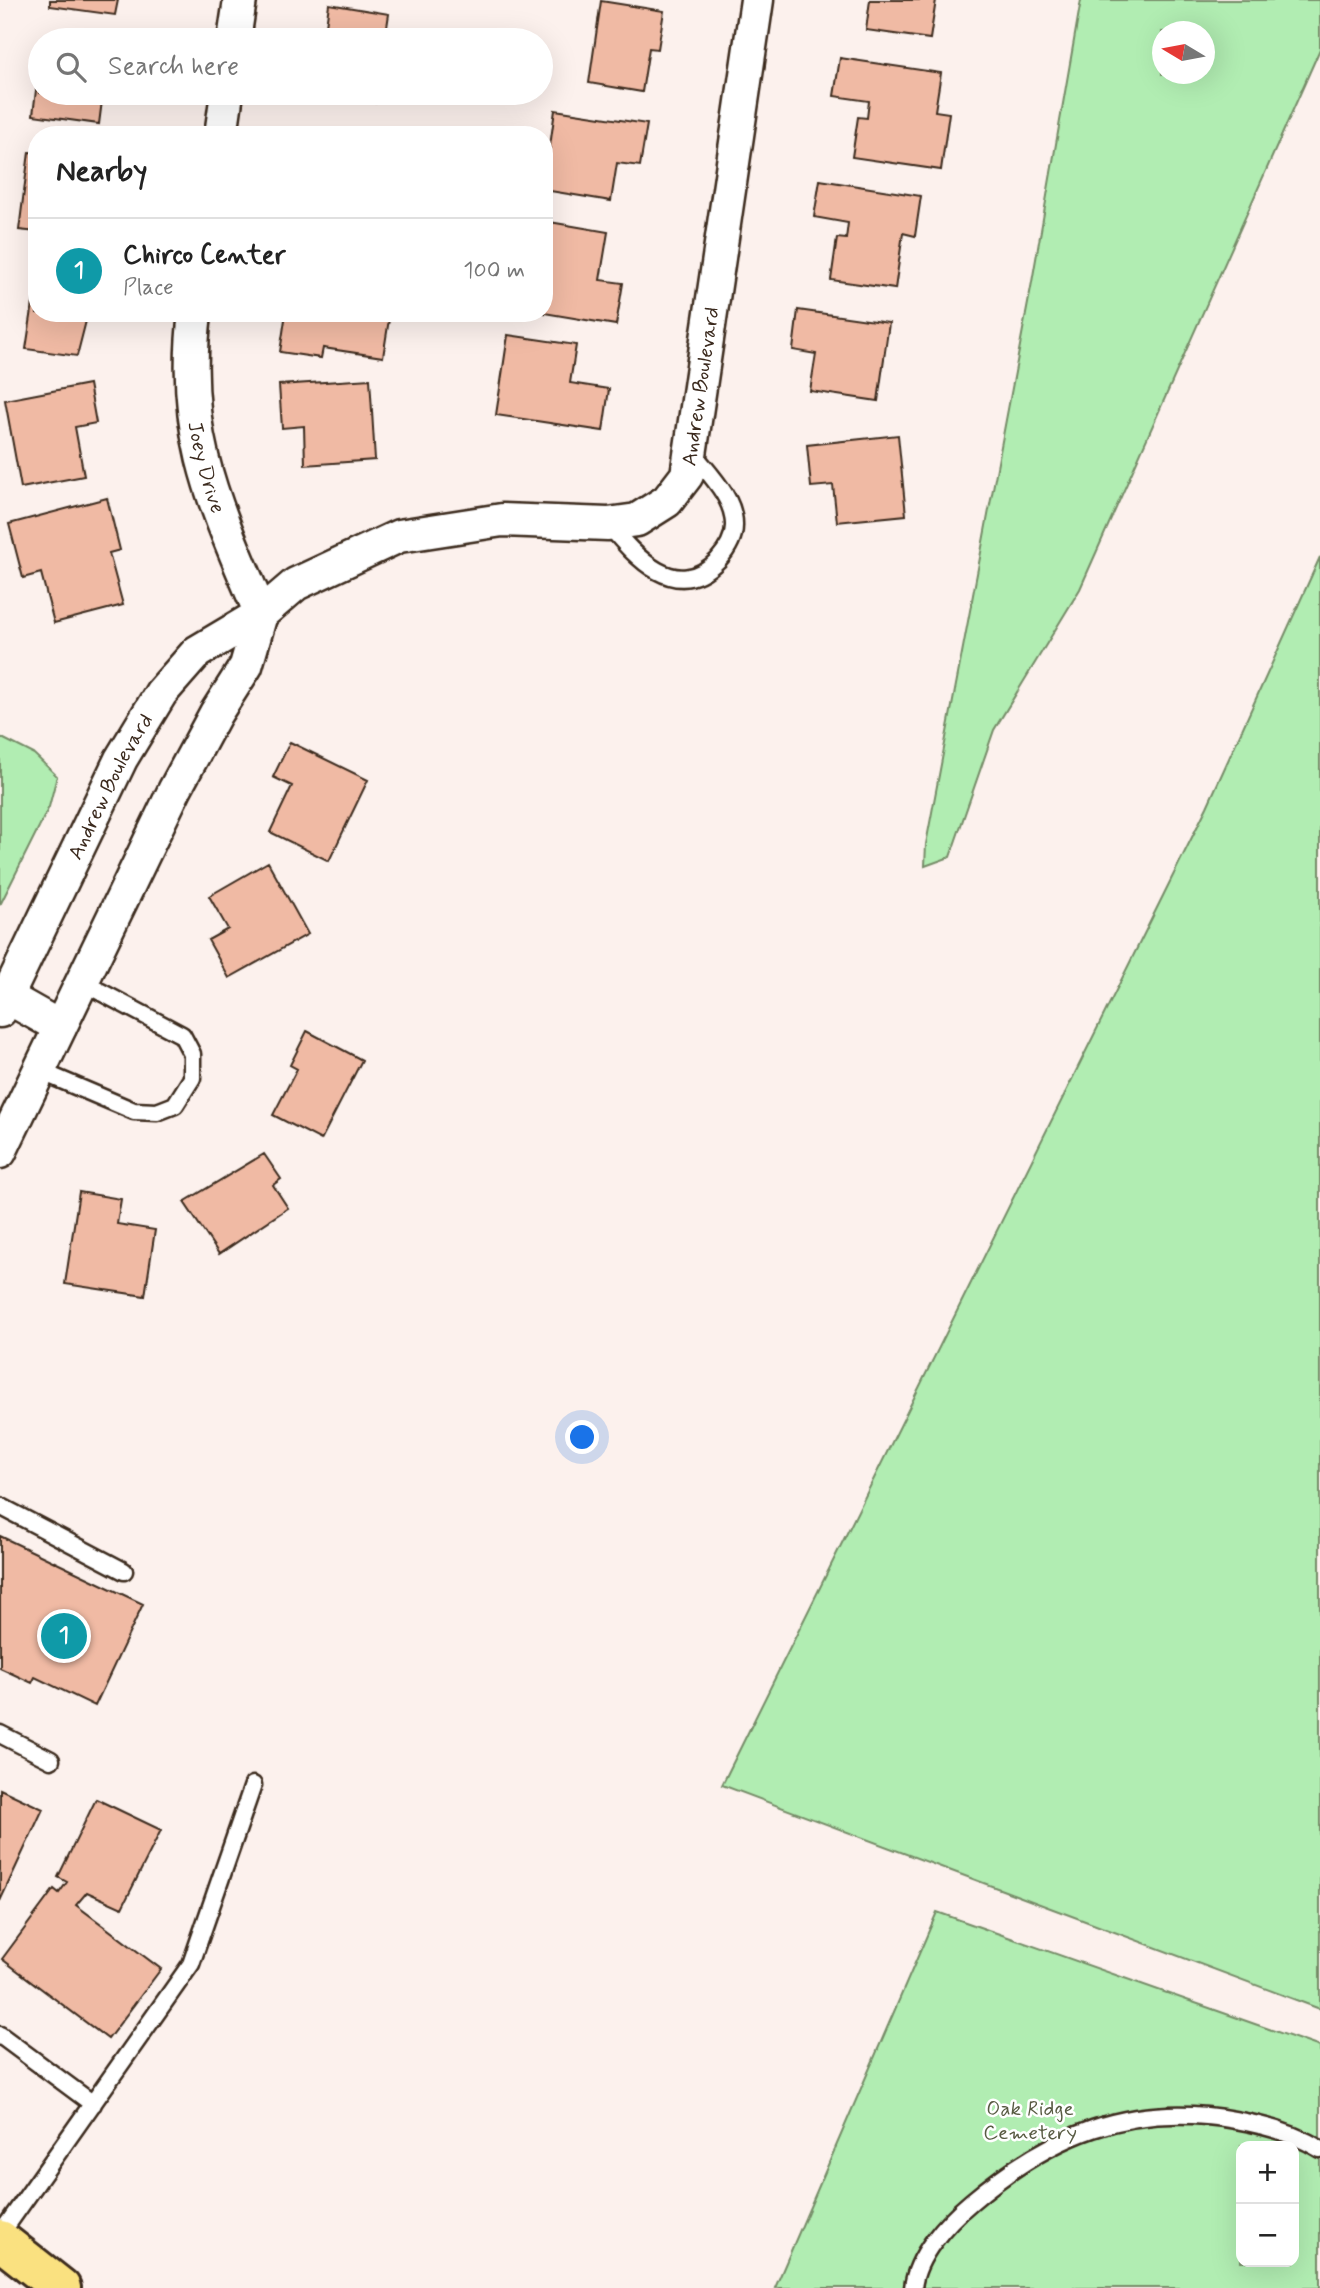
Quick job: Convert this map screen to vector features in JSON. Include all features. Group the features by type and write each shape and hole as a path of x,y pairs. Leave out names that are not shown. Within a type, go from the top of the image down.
{"main road":[{"path":"0,2240 61,2288"}],"street":[{"path":"236,28 240,0"},
{"name":"Andrew Boulevard","path":"60,1027 3,1004 121,760 161,693 197,652 261,614 296,584 399,536 502,520 608,523 641,519 667,502 687,475 757,0"},
{"path":"222,126 225,105"},
{"name":"Joey Drive","path":"194,322 190,387 192,415 205,476 261,614"},
{"path":"0,1152 175,789 216,713 246,666 261,614"}],"lane":[{"path":"608,523 637,558 660,573 678,577 696,574 711,567 731,542 734,525 724,492 690,450"},
{"path":"40,1071 134,1111 157,1112 175,1105 192,1079 192,1054 182,1035 82,982"},
{"path":"0,1506 124,1571"},
{"path":"0,1734 51,1760"},
{"path":"0,2235 191,1964 253,1785"},
{"path":"0,2035 93,2104"},
{"path":"913,2288 914,2275 949,2220 1007,2171 1077,2134 1134,2116 1197,2113 1266,2126 1320,2148"}],"green space":[{"path":"1081,0 1320,0 1320,49 1080,589 994,730 950,857 925,866 926,844 1032,282"},
{"path":"1320,557 1320,2009 722,1785 1207,807"},
{"path":"0,737 34,754 57,776 49,807 0,905"},
{"name":"Oak Ridge Cemetery","path":"937,1912 1320,2047 1320,2288 775,2288"}],"building":[{"path":"50,0 118,0 115,15 50,6"},
{"path":"870,0 936,0 930,39 866,30"},
{"path":"601,1 664,11 658,49 649,48 642,92 589,83"},
{"path":"329,4 389,14 387,28 326,28"},
{"path":"840,58 941,73 935,111 949,113 941,170 852,157 858,117 867,118 869,101 834,96"},
{"path":"34,105 101,105 99,124 33,115"},
{"path":"555,110 647,124 640,166 617,163 611,201 553,191"},
{"path":"28,160 28,231 19,230"},
{"path":"820,180 921,196 915,236 903,233 895,289 831,280 837,238 846,239 848,223 814,217"},
{"path":"553,223 608,232 600,280 623,283 616,325 553,314"},
{"path":"798,310 889,323 878,401 810,391 816,354 793,350"},
{"path":"30,322 86,322 77,356 26,349"},
{"path":"285,322 389,322 383,357 323,348 321,358 280,352"},
{"path":"508,335 576,345 570,383 609,389 603,431 496,415"},
{"path":"370,379 375,460 305,465 304,426 282,428 279,385"},
{"path":"89,384 96,423 75,427 84,476 21,488 5,400"},
{"path":"898,435 906,515 837,522 833,485 811,487 807,445"},
{"path":"107,498 120,550 109,553 123,605 54,623 41,573 23,578 9,524"},
{"path":"290,742 368,780 329,861 270,832 292,786 273,777"},
{"path":"268,862 308,934 229,978 208,940 228,929 209,896"},
{"path":"307,1031 362,1060 321,1140 273,1115 297,1069 290,1065"},
{"path":"264,1154 281,1179 273,1185 288,1208 219,1254 184,1202"},
{"path":"79,1192 121,1199 117,1224 155,1230 145,1296 65,1284"},
{"path":"0,1536 143,1604 95,1706 35,1677 32,1683 0,1668"},
{"path":"0,1789 43,1809 0,1901"},
{"path":"96,1799 161,1830 122,1908 87,1892 76,1905 161,1969 108,2039 2,1959 54,1889 59,1893 67,1882 58,1877"}],"place":[{"name":"Chirco Center","path":"64,1636"}]}
